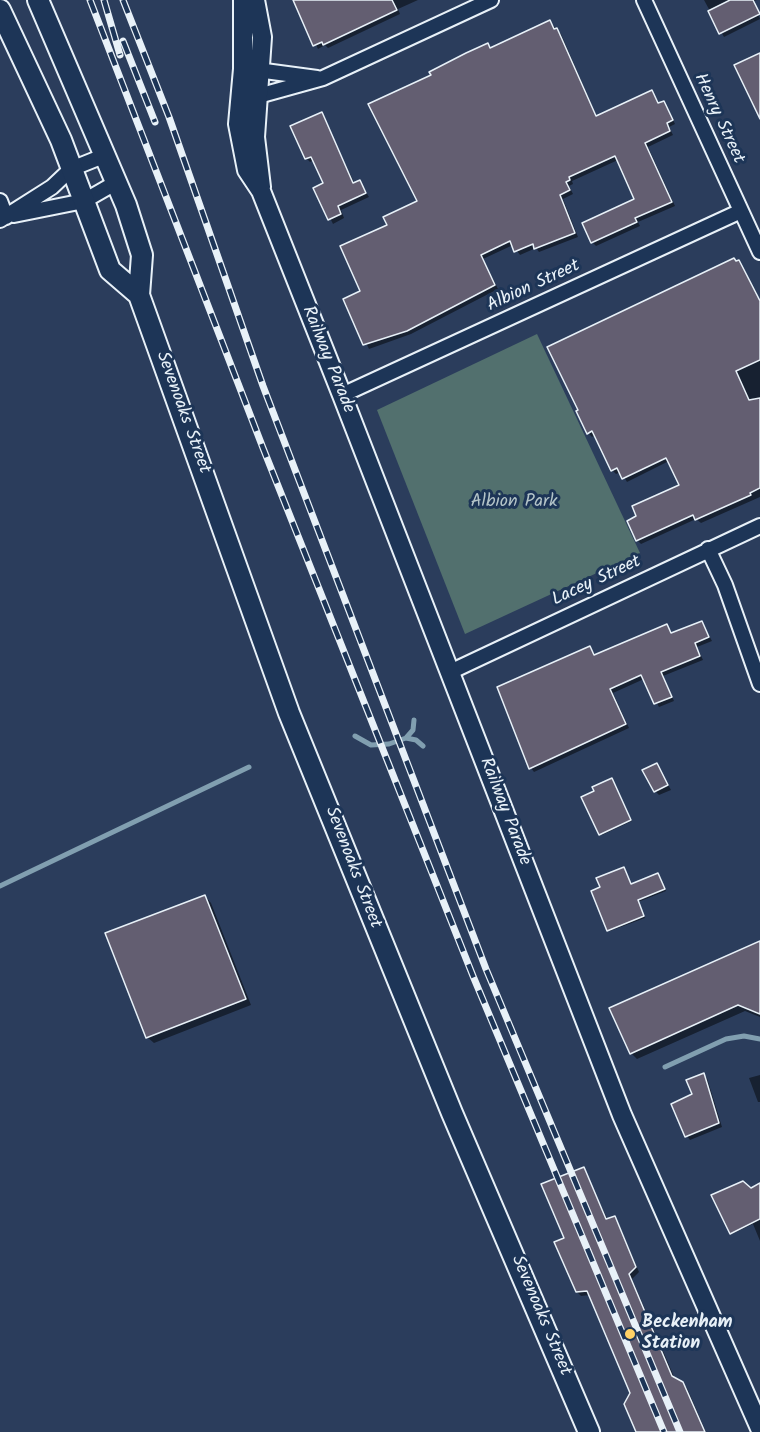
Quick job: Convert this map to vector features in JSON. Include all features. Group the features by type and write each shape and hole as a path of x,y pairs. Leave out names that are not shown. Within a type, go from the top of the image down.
{"main road":[{"name":"Sevenoaks Street","path":"38,0 117,182 142,255 139,295 289,713 452,1113 589,1432"},
{"name":"Sevenoaks Street","path":"0,10 61,140 110,270 139,295"}],"street":[{"name":"Railway Parade","path":"243,0 240,144 247,170 261,191 342,395 622,1115 760,1428"},
{"name":"Railway Parade","path":"255,0 262,37 262,69 255,137 261,191"},
{"path":"240,99 259,97 322,78 491,0"},
{"name":"Henry Street","path":"644,0 760,252"},
{"path":"243,69 262,69 322,78"},
{"path":"3,218 52,187 71,169 106,155"},
{"path":"3,218 84,201 117,182"},
{"path":"0,201 3,218"},
{"name":"Albion Street","path":"342,395 741,210"},
{"name":"Lacey Street","path":"450,672 760,526"},
{"path":"708,549 725,585 760,684"}],"green space":[{"name":"Albion Park","path":"537,334 640,553 465,634 377,410"}],"building":[{"path":"293,0 392,0 397,10 323,45 322,42 313,46"},
{"path":"730,0 753,0 760,14 719,34 708,11"},
{"path":"550,20 554,29 557,28 596,116 652,90 658,103 664,101 673,120 667,123 670,131 645,143 672,202 635,218 637,222 591,243 582,223 634,199 615,156 569,177 570,180 566,182 570,190 560,195 575,233 534,249 533,244 514,252 510,241 481,255 495,285 407,331 363,345 343,299 360,291 340,246 387,225 383,217 417,201 368,104 431,75 429,72 466,53 488,43 490,48"},
{"path":"760,53 760,119 734,65"},
{"path":"322,112 353,183 360,180 366,193 338,206 341,214 328,220 313,188 323,183 311,157 305,159 290,126"},
{"path":"734,258 736,261 739,260 760,301 760,360 736,371 749,400 760,398 760,488 750,493 751,495 695,520 693,515 636,541 627,521 636,516 632,506 679,485 666,458 622,479 617,468 611,471 592,431 587,434 576,411 578,410 547,347"},
{"path":"702,621 709,637 695,643 700,656 661,672 672,697 654,704 641,675 610,689 626,724 529,769 497,687 590,646 594,655 667,624 671,633"},
{"path":"657,763 668,785 654,792 642,770"},
{"path":"612,778 631,820 599,835 581,797 594,791 592,787"},
{"path":"624,867 631,884 658,873 665,889 638,900 644,916 607,931 591,891 600,887 596,878"},
{"path":"205,895 246,999 146,1038 105,933"},
{"path":"760,941 760,1014 738,1005 630,1054 609,1008"},
{"path":"704,1073 719,1123 685,1137 671,1104 692,1094 686,1080"},
{"name":"Beckenham Station","path":"584,1167 606,1219 615,1216 636,1267 629,1274 672,1376 683,1382 705,1432 636,1432 624,1404 630,1393 587,1291 576,1292 554,1242 564,1238 541,1184"},
{"path":"743,1181 751,1188 760,1183 760,1219 730,1234 711,1195"}],"waterway":[{"path":"406,738 413,730 414,720"},
{"path":"355,736 371,745 389,744 406,738 416,740 423,746"},
{"path":"0,886 249,767"},
{"path":"665,1067 726,1039 744,1036 760,1039"}],"railway":[{"path":"90,0 263,448 473,976 664,1432"},
{"path":"104,0 120,55"},
{"path":"123,0 169,117 263,386 486,969 680,1432"},
{"path":"123,41 155,122"}],"place":[{"name":"Beckenham Station","path":"630,1334"}]}
